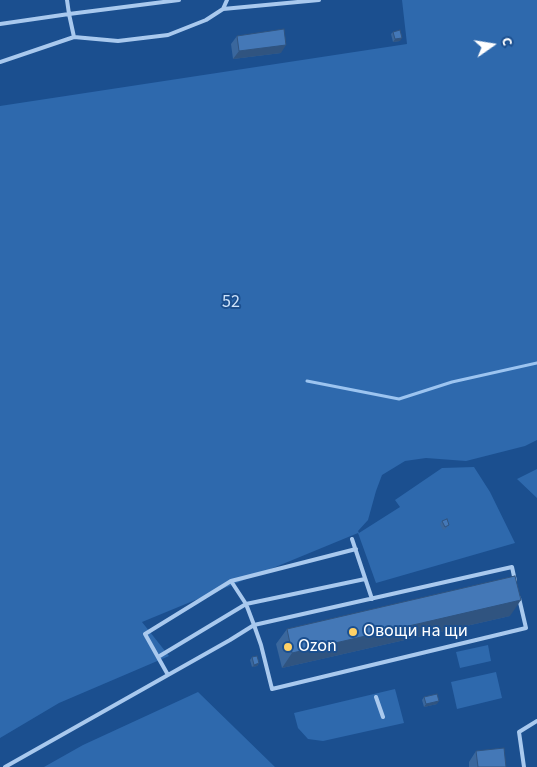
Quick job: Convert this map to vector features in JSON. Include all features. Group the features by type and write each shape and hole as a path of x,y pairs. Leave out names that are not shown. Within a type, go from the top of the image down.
{"lane":[{"path":"67,0 74,37"},
{"path":"0,24 179,0"},
{"path":"223,9 227,0"},
{"path":"0,62 74,37 118,41 168,35 206,20 223,9 319,0"},
{"path":"352,538 372,599"},
{"path":"168,675 145,634 231,581 356,549"},
{"path":"5,767 254,625 512,568 516,586"},
{"path":"158,657 246,604 365,579"},
{"path":"231,581 246,604 254,625 272,689 526,628 519,595"},
{"path":"376,697 383,717"},
{"path":"524,767 519,732 537,721"}],"green space":[{"name":"52","path":"402,0 537,0 537,440 525,446 466,461 426,458 405,461 382,475 368,520 358,531 359,533 400,507 395,500 442,468 474,467 490,492 515,543 376,583 358,533 142,622 169,656 59,703 0,738 0,106 407,44"},
{"path":"537,469 537,498 517,479"},
{"path":"488,645 491,661 460,668 456,652"},
{"path":"496,672 502,698 457,709 451,682"},
{"path":"395,689 404,723 323,741 308,739 298,728 294,713"},
{"path":"198,692 275,767 44,767 83,745"}],"building":[{"path":"284,29 286,45 239,51 237,36"},
{"path":"400,30 402,38 395,39 393,32"},
{"path":"447,519 449,525 445,527 442,521"},
{"path":"515,576 521,600 292,653 287,629"},
{"path":"257,656 259,663 254,665 252,657"},
{"path":"437,694 439,701 426,704 424,697"},
{"path":"504,748 506,767 478,767 476,751"}],"waterway":[{"path":"307,381 399,399 452,382 537,363"}],"place":[{"name":"Овощи на щи","path":"353,632"},
{"name":"Ozon","path":"288,647"}]}
